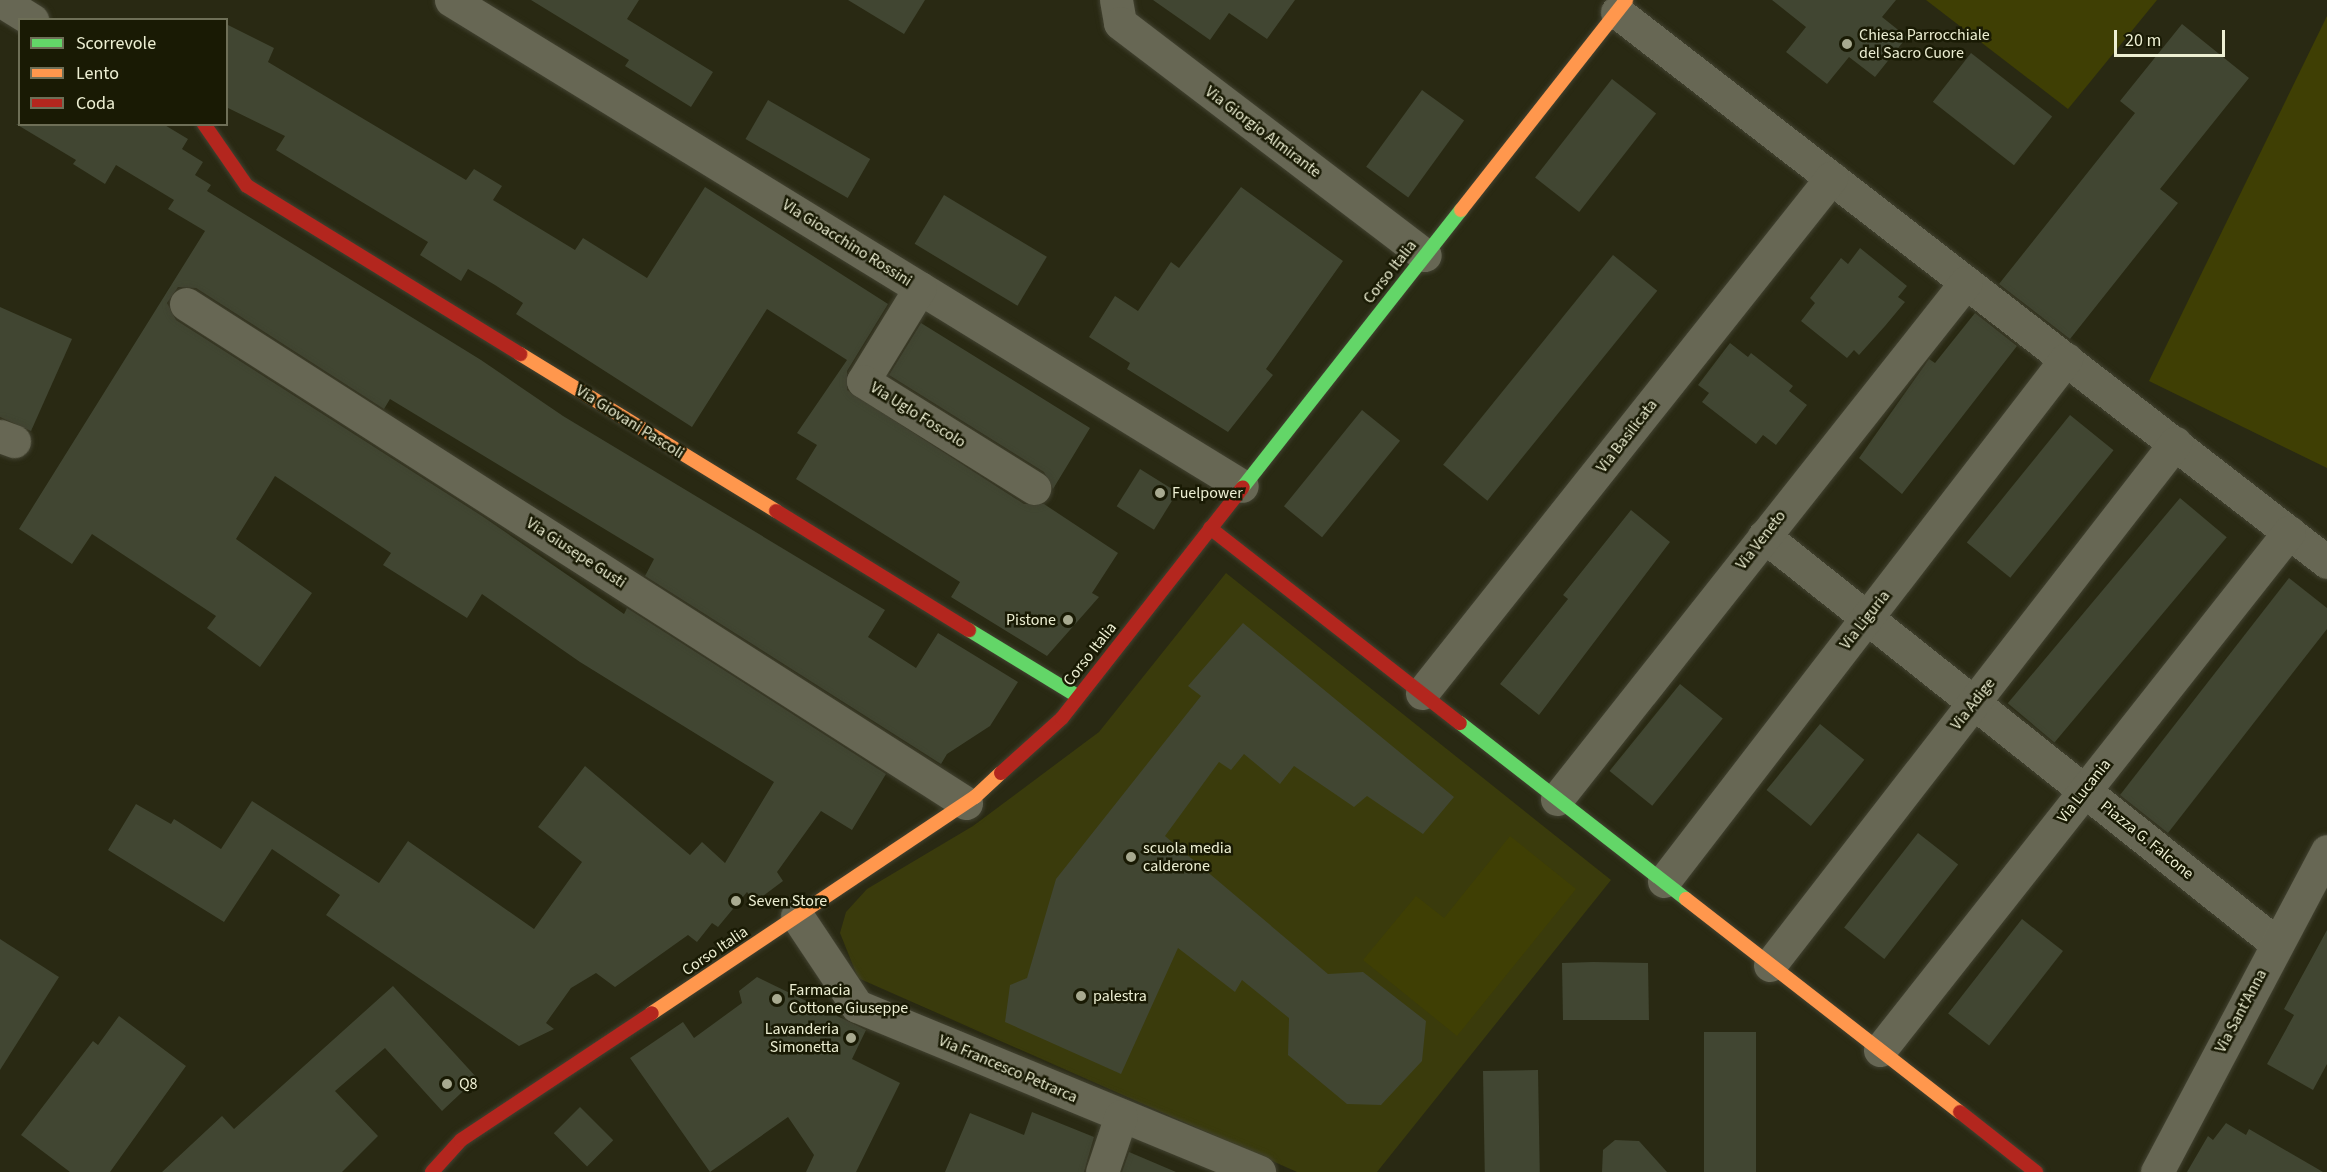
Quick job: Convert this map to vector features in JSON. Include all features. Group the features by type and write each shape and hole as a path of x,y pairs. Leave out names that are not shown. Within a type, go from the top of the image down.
{"street":[{"path":"0,0 29,18"},
{"name":"VIa Gioacchino Rossini","path":"451,0 1242,486"},
{"name":"Via Giorgio Almirante","path":"1116,0 1120,23 1425,255"},
{"name":"Corso Italia","path":"432,1172 461,1140 966,803 1062,718 1621,6"},
{"path":"1621,6 1831,178 2327,562"},
{"name":"Via Giovani Pascoli","path":"205,126 247,186 1077,696"},
{"name":"Via Basilicata","path":"1422,693 1831,178"},
{"name":"Via Veneto","path":"1557,799 1966,282"},
{"name":"Via Uglo Foscolo","path":"920,288 863,381 1034,488"},
{"name":"Via Giusepe Gusti","path":"186,304 966,803"},
{"name":"Via Liguria","path":"1664,881 2066,360"},
{"name":"Via Adige","path":"1770,965 2175,443"},
{"path":"1210,528 2036,1172"},
{"name":"Via Lucania","path":"1880,1050 2289,532"},
{"name":"Piazza G. Falcone","path":"1764,536 2276,943"},
{"name":"Via Sant'Anna","path":"2157,1172 2276,943 2327,851"},
{"name":"Via Francesco Petrarca","path":"797,916 857,1006 1259,1172"},
{"path":"1102,1172 1121,1116"}],"shaded area":[{"path":"1926,0 2157,0 2068,109"},
{"path":"2327,16 2327,468 2149,381"},
{"path":"1226,573 1611,880 1377,1172 1297,1172 858,978 840,933 846,912 867,889 973,826 1099,732"},
{"path":"1510,836 1576,889 1457,1036 1363,960 1416,896 1444,918"}],"building":[{"path":"531,0 639,0 627,19 713,72 691,107 625,66 629,60"},
{"path":"848,0 925,0 904,34"},
{"path":"1153,0 1295,0 1267,39 1229,13 1210,40"},
{"name":"Chiesa Parrocchiale del Sacro Cuore","path":"1772,0 1896,0 1882,17 1907,37 1875,77 1849,57 1827,84 1786,52 1806,27"},
{"path":"2182,24 2249,78 2160,189 2178,203 2070,339 1999,284 2135,113 2120,101"},
{"path":"228,25 274,48 268,62 466,180 474,169 502,186 493,200 575,250 583,238 647,278 705,187 888,304 847,371 847,390 1024,504 1044,504 1118,553 1092,593 1099,597 1047,656 951,597 960,582 796,479 817,445 797,433 847,360 767,309 692,427 516,314 523,303 495,285 468,269 461,281 420,255 428,242 276,150 285,136 228,108"},
{"path":"1971,53 2052,116 2014,165 1933,102"},
{"path":"1612,79 1656,113 1579,212 1535,178"},
{"path":"1422,90 1464,121 1408,197 1366,167"},
{"path":"768,100 870,159 848,198 746,139"},
{"path":"19,126 166,126 188,139 182,149 203,162 195,175 211,185 207,191 481,360 563,416 885,610 868,637 916,668 938,633 1018,682 990,726 947,754 941,764 645,576 654,559 390,399 384,409 196,288 178,287 167,303 176,320 482,516 624,614 627,608 886,774 852,830 821,811 777,872 783,881 755,902 747,892 718,927 712,923 697,942 688,935 615,987 596,973 571,988 546,1023 554,1029 519,1046 326,915 340,895 272,849 224,922 108,850 136,804 171,824 174,819 221,849 252,801 379,883 408,841 534,929 582,862 538,827 585,766 690,855 702,842 725,863 774,782 580,662 482,594 467,618 383,565 391,553 275,476 236,539 312,593 260,667 207,628 216,616 92,534 72,564 19,529 205,231 168,209 174,200 116,165 105,184 73,164 76,160"},
{"path":"1241,187 1343,261 1266,369 1273,375 1228,432 1127,369 1130,363 1089,337 1115,296 1138,311 1171,262 1179,268"},
{"path":"944,195 1047,257 1018,306 915,244"},
{"path":"1860,248 1907,286 1898,297 1905,302 1885,326 1859,355 1854,350 1847,358 1801,321 1815,303 1810,298 1841,258 1848,264"},
{"path":"1613,255 1657,291 1487,501 1443,465"},
{"path":"0,307 72,339 31,431 0,417"},
{"path":"1975,313 2017,346 1902,494 1859,458 1929,359 1935,363"},
{"path":"921,323 1090,428 1053,489 1044,472 889,375"},
{"path":"1730,343 1748,357 1751,353 1793,386 1789,391 1807,405 1776,445 1763,435 1756,444 1702,402 1709,393 1698,385"},
{"path":"1362,410 1400,441 1322,537 1284,506"},
{"path":"2070,415 2114,450 2010,578 1967,542"},
{"path":"1140,469 1177,492 1154,530 1117,506"},
{"path":"2180,498 2227,537 2054,743 2008,703"},
{"path":"1631,510 1670,542 1539,715 1500,684 1568,599 1563,595"},
{"path":"2289,578 2327,608 2327,629 2168,833 2120,795"},
{"name":"scuola media calderone","path":"1243,623 1454,797 1423,834 1367,796 1354,807 1294,766 1280,784 1244,754 1231,770 1219,762 1165,836 1328,974 1363,972 1426,1021 1422,1061 1381,1105 1347,1104 1288,1055 1289,1018 1242,980 1235,992 1178,948 1121,1074 1005,1022 1010,985 1027,978 1056,879 1201,696 1188,686"},
{"path":"1680,684 1723,719 1652,806 1610,771"},
{"path":"1820,724 1864,760 1811,826 1767,790"},
{"path":"1918,833 1958,864 1884,959 1844,928"},
{"path":"2022,919 2063,951 1989,1046 1948,1014"},
{"path":"2327,930 2327,1064 2313,1090 2267,1064 2294,1015 2284,1009"},
{"path":"0,939 59,977 0,1070"},
{"path":"1562,963 1648,963 1649,1020 1563,1020"},
{"path":"757,977 866,1030 852,1059 900,1083 856,1172 806,1172 814,1155 788,1117 710,1172 630,1058 683,1022 694,1038 742,1003 739,991"},
{"path":"393,986 477,1078 442,1111 385,1048 335,1091 378,1136 342,1172 162,1172 222,1116 234,1129"},
{"path":"119,1016 186,1066 110,1172 70,1172 21,1135 93,1041 98,1045"},
{"path":"1704,1032 1756,1032 1756,1172 1704,1172"},
{"path":"1538,1070 1540,1172 1485,1172 1483,1071"},
{"path":"580,1107 613,1140 587,1166 554,1133"},
{"path":"1032,1112 1094,1137 1084,1172 945,1172 970,1113 1024,1135"},
{"path":"2226,1123 2246,1135 2249,1129 2323,1172 2187,1172 2208,1136 2213,1140"},
{"path":"1615,1140 1639,1141 1667,1172 1602,1172 1603,1150"},
{"path":"1129,1152 1176,1172 1122,1172"}],"traffic: fast":[{"path":"1243,487 1461,210"},
{"path":"969,630 1077,696"},
{"path":"1460,723 1686,899"}],"traffic: slow":[{"path":"1461,210 1626,0"},
{"path":"520,354 776,511"},
{"path":"652,1013 975,797 1001,773"},
{"path":"1686,899 1960,1112"}],"traffic: jam":[{"path":"205,126 247,186 520,354"},
{"path":"1001,773 1062,718 1243,487"},
{"path":"776,511 969,630"},
{"path":"1210,528 1460,723"},
{"path":"432,1172 461,1140 652,1013"},
{"path":"1960,1112 2036,1172"}],"place":[{"name":"Chiesa Parrocchiale del Sacro Cuore","path":"1847,44"},
{"name":"Fuelpower","path":"1160,493"},
{"name":"Pistone","path":"1068,620"},
{"name":"scuola media calderone","path":"1131,857"},
{"name":"Seven Store","path":"736,901"},
{"name":"palestra","path":"1081,996"},
{"name":"Farmacia Cottone Giuseppe","path":"777,999"},
{"name":"Lavanderia Simonetta","path":"851,1038"},
{"name":"Q8","path":"447,1084"}]}
